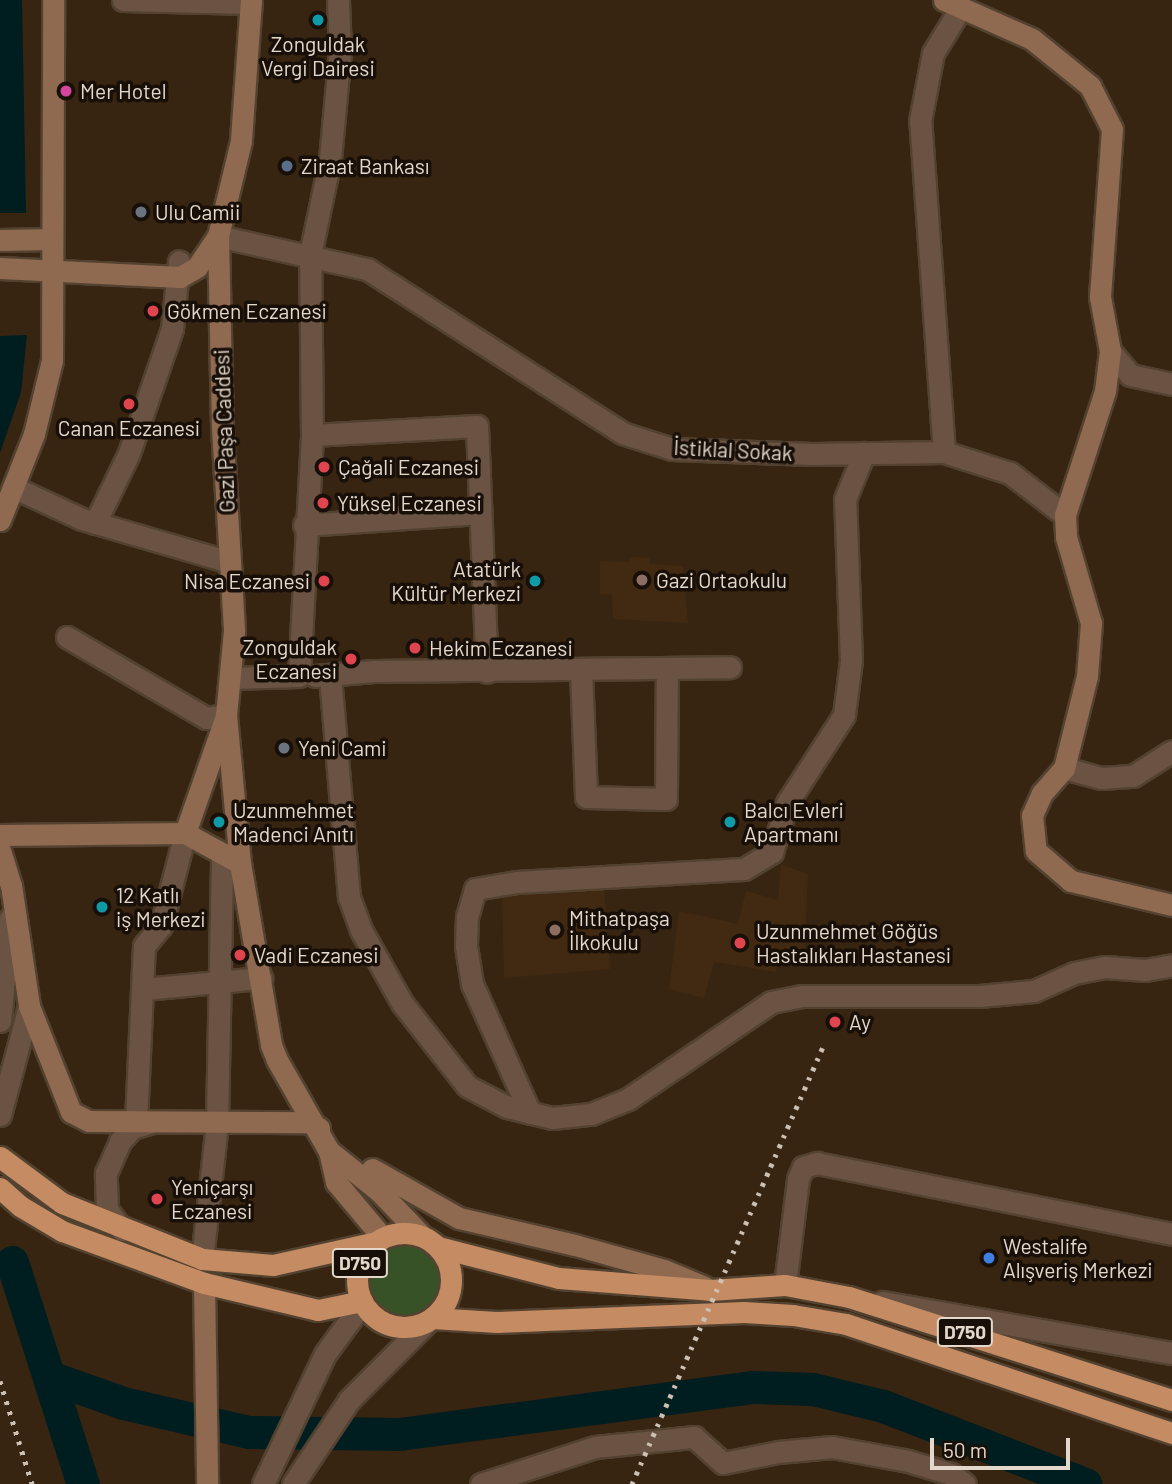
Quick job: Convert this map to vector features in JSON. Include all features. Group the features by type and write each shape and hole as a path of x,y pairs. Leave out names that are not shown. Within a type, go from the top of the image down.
{"highway":[{"name":"D750","path":"0,1157 62,1203 122,1230 202,1259 273,1265 379,1240 401,1232 559,1278 710,1290 754,1284 785,1285 849,1297 1172,1400"},
{"name":"D750","path":"0,1188 20,1206 62,1231 204,1283 318,1310 363,1302"},
{"name":"D750","path":"379,1240 358,1272 363,1302 372,1314 392,1325 415,1326 430,1319 496,1322 744,1312 793,1315 846,1324 1172,1433"},
{"path":"430,1319 449,1296 452,1281 450,1265 431,1242"}],"street":[{"path":"0,520 34,434 52,360 53,0"},
{"path":"122,0 251,1"},
{"path":"299,676 304,525 312,435 310,255 330,159 340,52 338,0"},
{"name":"Gazi Paşa Caddesi","path":"251,1 241,141 218,236 234,631 226,715 231,858 261,978 271,1045 310,1122 329,1151"},
{"path":"944,452 920,121 933,52 952,5 1042,47 1090,86 1112,129 1100,297 1110,351 1100,412 1065,515 1066,537 1091,623 1078,723 1064,768 1042,793 1031,815 1036,851 1072,881 1172,905"},
{"path":"0,268 51,271 197,267 218,236"},
{"name":"İstiklal Sokak","path":"218,236 367,269 622,433 672,449 944,452 1010,473 1065,515"},
{"path":"0,240 51,239"},
{"path":"95,523 129,453 172,329 178,269"},
{"path":"1110,351 1130,375 1172,384"},
{"path":"312,435 477,426 487,672"},
{"path":"530,1113 472,984 467,917 475,889 517,882 744,869 772,852 787,803 844,715 851,660 845,499 863,453"},
{"path":"13,487 95,523 230,562"},
{"path":"304,525 480,513"},
{"path":"67,637 206,718 226,715 185,833 161,926 144,946 145,1121"},
{"path":"231,678 330,676 374,671 581,671 730,667"},
{"path":"581,671 586,797 666,799 667,670"},
{"path":"330,676 349,897 361,930 394,992 467,1086 507,1107 552,1118 591,1114 628,1100 771,1002 801,996 1020,992 1105,967 1145,970 1172,965"},
{"path":"1064,768 1102,778 1133,776 1172,751"},
{"path":"0,835 185,833 231,858 218,981 217,1123 202,1259"},
{"path":"0,850 11,885 29,1006 71,1112 89,1121 310,1122 390,1183 459,1218 638,1263 710,1290"},
{"path":"0,1021 6,990 11,885"},
{"path":"144,989 261,978"},
{"path":"0,1115 29,1006"},
{"path":"122,1230 107,1209 106,1173 126,1135 145,1121"},
{"path":"329,1151 336,1182 379,1240"},
{"path":"329,1151 379,1191 431,1242"},
{"path":"785,1285 798,1179 803,1167 817,1163 1172,1234"},
{"path":"204,1283 203,1382 207,1484"},
{"path":"849,1297 961,1312 1172,1353"},
{"path":"267,1476 325,1354 363,1302"},
{"path":"295,1479 349,1400 430,1319"},
{"path":"481,1484 595,1447 694,1437 723,1463 778,1451 832,1447 908,1461 951,1474 965,1484"}],"shaded area":[{"name":"Gazi Ortaokulu","path":"630,557 649,558 650,564 683,566 688,623 613,619 612,595 600,594 600,561 629,562"},
{"name":"Uzunmehmet Göğüs Hastalıkları Hastanesi","path":"781,865 808,874 804,967 778,962 776,972 714,962 704,998 669,989 679,911 738,924 746,891 778,900"},
{"name":"Mithatpaşa İlkokulu","path":"604,887 610,969 504,978 502,890"}],"green space":[{"path":"405,1237 429,1244 441,1256 448,1280 441,1304 429,1316 405,1323 381,1316 369,1304 362,1280 369,1256 381,1244"}],"water":[{"path":"0,0 22,0 26,213 0,213"},
{"path":"27,335 21,392 0,453 0,336"}],"waterway":[{"path":"12,1262 83,1484"},
{"path":"50,1377 123,1403 249,1432 399,1434 753,1387 813,1389 883,1406 1085,1484"}],"railway":[{"path":"632,1484 825,1042"},
{"path":"0,1381 32,1484"}],"place":[{"name":"Zonguldak Vergi Dairesi","path":"318,20"},
{"name":"Mer Hotel","path":"66,91"},
{"name":"Ziraat Bankası","path":"287,166"},
{"name":"Ulu Camii","path":"141,212"},
{"name":"Gökmen Eczanesi","path":"153,311"},
{"name":"Canan Eczanesi","path":"129,404"},
{"name":"Çağali Eczanesi","path":"324,467"},
{"name":"Yüksel Eczanesi","path":"323,503"},
{"name":"Gazi Ortaokulu","path":"642,580"},
{"name":"Nisa Eczanesi","path":"324,581"},
{"name":"Atatürk Kültür Merkezi","path":"535,581"},
{"name":"Hekim Eczanesi","path":"415,648"},
{"name":"Zonguldak Eczanesi","path":"351,659"},
{"name":"Yeni Cami","path":"284,748"},
{"name":"Uzunmehmet Madenci Anıtı","path":"219,822"},
{"name":"Balcı Evleri Apartmanı","path":"730,822"},
{"name":"12 Katlı iş Merkezi","path":"102,907"},
{"name":"Mithatpaşa İlkokulu","path":"555,930"},
{"name":"Uzunmehmet Göğüs Hastalıkları Hastanesi","path":"740,943"},
{"name":"Vadi Eczanesi","path":"240,955"},
{"name":"Ay","path":"835,1022"},
{"name":"Yeniçarşı Eczanesi","path":"157,1199"},
{"name":"Westalife Alışveriş Merkezi","path":"989,1258"}]}
